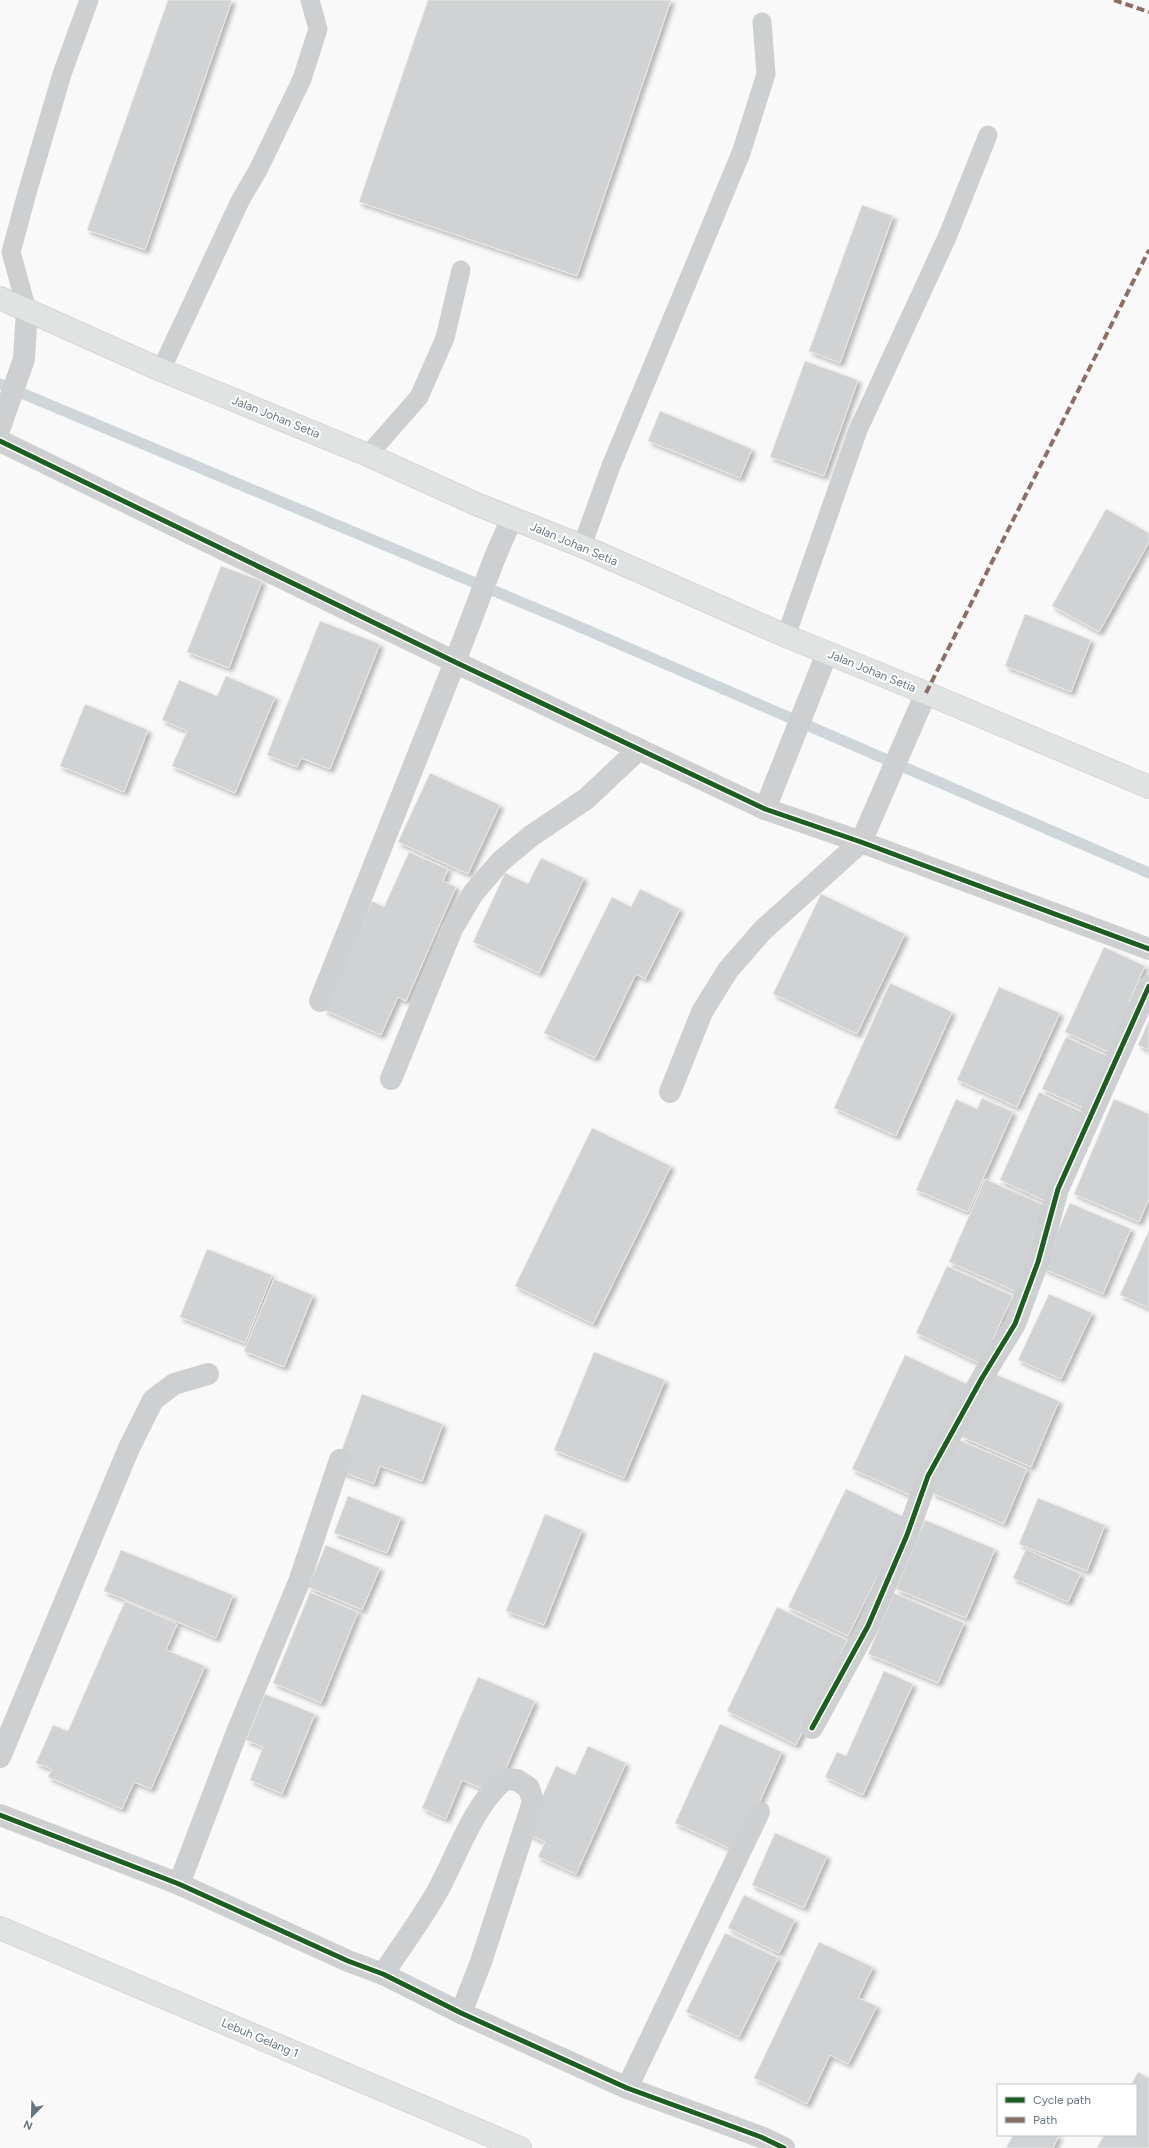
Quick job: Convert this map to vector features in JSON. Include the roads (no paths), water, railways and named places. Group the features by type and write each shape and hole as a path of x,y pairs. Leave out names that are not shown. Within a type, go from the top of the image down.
{"main road":[{"name":"Jalan Johan Setia","path":"0,298 161,370 368,455 512,518 582,546 786,636 1149,787"},
{"name":"Lebuh Gelang 1","path":"0,1928 520,2148"}],"street":[{"path":"2,422 24,359 27,310"},
{"path":"0,441 455,662 765,809 861,842 1149,949"},
{"path":"320,1001 455,662 495,557 512,518"},
{"path":"765,809 827,653"},
{"path":"670,1092 702,1012 728,970 763,930 861,842 926,693"},
{"path":"391,1079 452,929 474,892 501,861 531,836 586,799 639,749"},
{"path":"812,1728 868,1626 906,1535 928,1476 982,1378 1015,1324 1038,1262 1058,1189 1149,986"},
{"path":"0,1757 129,1448 153,1400 174,1384 208,1374"},
{"path":"179,1884 237,1732 299,1582 340,1460"},
{"path":"383,1974 437,1892 481,1807 490,1794 505,1779 517,1780 529,1788 532,1802 481,1962 461,2013"},
{"path":"627,2088 760,1812"},
{"path":"0,1815 179,1884 348,1960 383,1974 461,2013 627,2088 761,2137 784,2148"}],"lane":[{"path":"27,310 12,252 27,193 62,74 90,0"},
{"path":"161,370 240,201 258,170 302,80 318,29 310,0"},
{"path":"582,546 611,466 741,153 766,74 762,22"},
{"path":"786,636 858,430 948,235 988,135"},
{"path":"368,455 419,397 445,338 461,270"}],"waterway":[{"path":"0,384 566,621 1149,873"}]}
